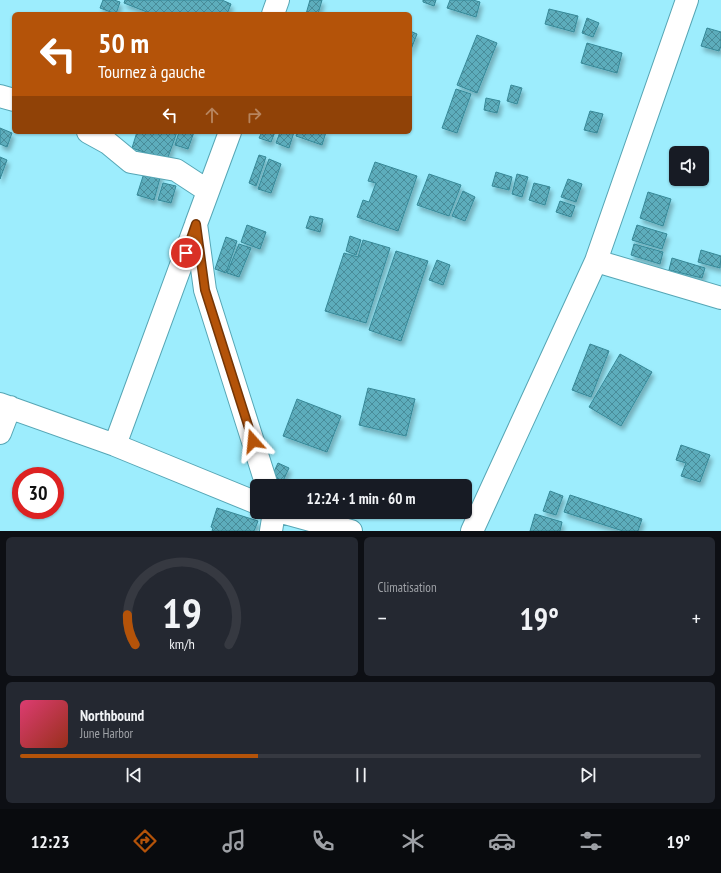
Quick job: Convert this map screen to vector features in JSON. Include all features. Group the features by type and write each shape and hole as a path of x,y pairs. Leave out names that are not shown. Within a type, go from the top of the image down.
{"street":[{"path":"274,12 278,0"},
{"path":"472,531 596,261 687,0"},
{"path":"0,96 12,99"},
{"path":"91,134 108,144 131,162 176,170 208,192"},
{"path":"115,445 229,134"},
{"path":"196,224 205,290 265,479"},
{"path":"596,261 721,298"},
{"path":"0,433 5,405 115,445 250,500"},
{"path":"271,531 273,519"},
{"path":"307,519 352,531"}],"building":[{"path":"103,0 114,0 120,2 117,12 111,12 100,8"},
{"path":"125,0 222,0 231,4 228,12 147,12 124,3"},
{"path":"310,0 322,0 319,12 307,12"},
{"path":"423,0 436,0 434,6 423,2"},
{"path":"450,0 473,0 480,2 476,17 447,8"},
{"path":"549,9 578,16 574,32 545,24"},
{"path":"587,18 599,23 593,37 582,33"},
{"path":"707,28 721,32 721,46 719,51 701,46"},
{"path":"412,32 417,34 412,47"},
{"path":"477,35 497,43 477,93 457,85"},
{"path":"587,43 622,53 617,73 581,63"},
{"path":"511,85 522,88 517,104 507,101"},
{"path":"456,89 471,94 457,133 442,128"},
{"path":"486,98 500,101 497,113 484,110"},
{"path":"590,111 603,114 597,133 584,130"},
{"path":"0,128 12,133 7,147 0,144"},
{"path":"136,134 176,134 167,160 132,148"},
{"path":"178,134 193,134 188,149 175,145"},
{"path":"261,134 274,134 271,142 259,138"},
{"path":"279,134 293,134 289,148 276,143"},
{"path":"296,134 325,134 322,145 296,136"},
{"path":"259,155 266,157 256,186 249,183"},
{"path":"0,157 7,160 0,179"},
{"path":"269,159 281,164 271,193 258,189"},
{"path":"375,162 417,176 398,231 357,217 363,200 369,202 376,183 368,181"},
{"path":"145,170 161,174 154,200 137,195"},
{"path":"496,172 512,177 509,190 492,186"},
{"path":"429,174 461,185 449,216 417,205"},
{"path":"517,174 528,177 522,197 512,194"},
{"path":"568,179 582,184 576,202 561,197"},
{"path":"163,183 176,186 171,203 158,200"},
{"path":"534,183 550,187 545,205 529,200"},
{"path":"463,191 475,197 465,221 452,216"},
{"path":"648,192 671,199 663,226 640,218"},
{"path":"560,201 575,206 571,217 556,212"},
{"path":"310,216 323,219 320,232 306,228"},
{"path":"247,225 266,232 260,249 241,242"},
{"path":"637,225 667,234 662,249 632,240"},
{"path":"350,236 361,240 356,255 346,251"},
{"path":"226,237 237,241 226,273 215,269"},
{"path":"363,240 390,248 366,323 325,311 344,253 358,257"},
{"path":"239,244 251,248 239,277 227,273"},
{"path":"634,244 663,252 660,264 631,255"},
{"path":"701,250 721,256 720,268 698,262"},
{"path":"396,251 428,261 401,341 369,330"},
{"path":"672,258 705,268 702,278 669,270"},
{"path":"437,260 450,265 443,285 429,280"},
{"path":"590,344 609,351 591,397 572,390"},
{"path":"620,354 652,372 621,426 589,407"},
{"path":"368,388 415,399 406,436 359,425"},
{"path":"297,399 341,416 327,452 283,436"},
{"path":"681,445 710,455 700,482 681,476 686,463 676,460"},
{"path":"278,463 289,468 284,479 279,479 272,476"},
{"path":"550,491 563,496 556,515 543,511"},
{"path":"570,495 642,519 638,531 623,531 564,512"},
{"path":"217,508 258,521 254,531 212,531 213,528 211,527"},
{"path":"535,514 562,522 560,531 530,531"}],"route":[{"path":"186,253 196,224 205,290 253,441"}]}
